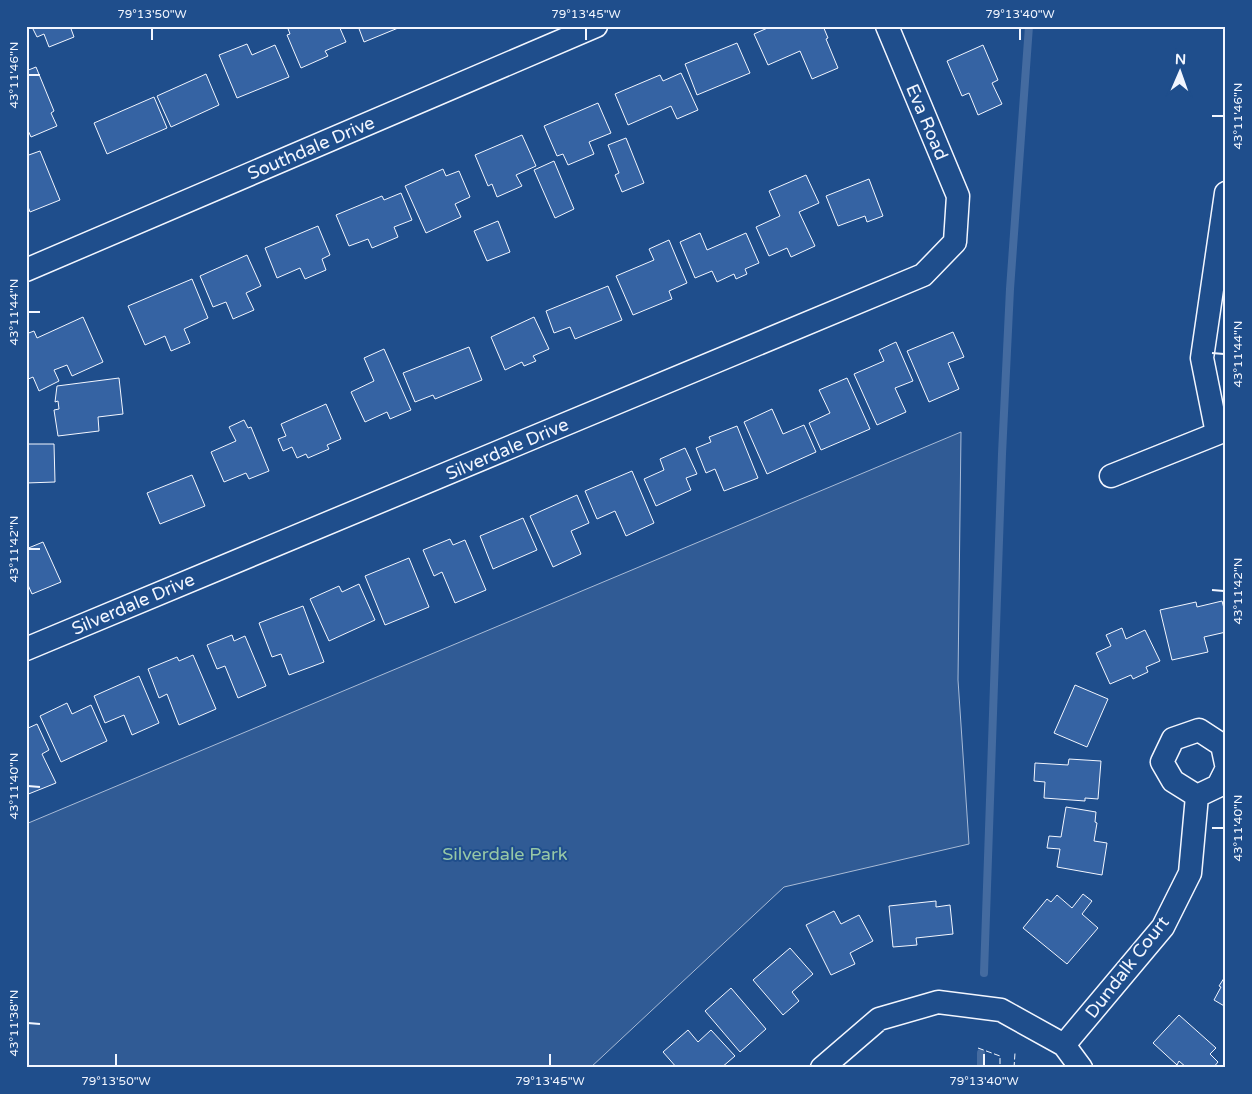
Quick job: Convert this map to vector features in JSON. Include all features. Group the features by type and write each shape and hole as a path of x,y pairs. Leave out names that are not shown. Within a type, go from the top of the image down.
{"street":[{"name":"Southdale Drive","path":"26,270 596,26"},
{"name":"Eva Road","path":"887,26 958,196 956,218"},
{"path":"1111,476 1222,432 1202,358 1226,193"},
{"name":"Silverdale Drive","path":"26,649 923,275 955,242 956,218"},
{"path":"1226,764 1222,745 1199,730 1173,739 1162,762 1173,781 1196,796 1218,786 1226,770"},
{"name":"Dundalk Court","path":"1064,1045 1163,927 1190,873 1196,796"},
{"path":"822,1068 879,1019 938,1002 1001,1010 1064,1045 1081,1068"}],"green space":[{"name":"Silverdale Park","path":"961,432 958,680 969,844 784,887 590,1068 26,1068 26,824"}],"building":[{"path":"70,26 74,37 49,47 44,34 37,37 32,27"},
{"path":"287,26 339,26 346,42 325,51 328,56 301,68 287,35 290,34"},
{"path":"358,26 403,26 364,42"},
{"path":"772,26 823,26 828,38 826,39 838,68 812,79 800,51 768,65 754,34"},
{"path":"737,43 750,73 697,95 685,64"},
{"path":"247,44 252,55 275,45 289,77 237,98 219,55"},
{"path":"983,45 998,80 992,83 1002,104 978,115 969,93 962,96 947,61"},
{"path":"36,67 54,111 51,113 57,126 31,137 26,126 26,71"},
{"path":"681,73 698,110 677,119 671,106 628,125 615,94 660,75 663,81"},
{"path":"206,74 219,105 171,127 157,96"},
{"path":"154,97 167,128 107,154 94,123"},
{"path":"598,103 611,133 589,142 594,154 568,165 563,154 557,156 544,126"},
{"path":"522,135 536,166 516,175 522,186 497,197 492,184 488,186 475,155"},
{"path":"626,138 644,183 622,192 615,175 619,173 608,145"},
{"path":"40,151 60,200 30,212 26,201 26,156"},
{"path":"554,161 574,209 555,218 534,170"},
{"path":"443,169 446,176 459,171 470,197 455,204 461,217 426,233 405,186"},
{"path":"806,175 819,203 799,212 815,246 791,257 787,248 769,256 756,227 780,216 769,191"},
{"path":"869,179 883,216 867,222 865,216 838,226 826,196"},
{"path":"401,193 412,220 394,227 398,237 372,248 368,239 349,246 336,215 382,196 384,200"},
{"path":"498,221 510,252 487,261 474,231"},
{"path":"318,226 330,255 322,259 326,270 305,279 300,268 277,278 265,248"},
{"path":"700,233 707,250 746,233 759,263 745,269 747,274 736,279 734,274 717,282 712,271 695,278 680,242"},
{"path":"669,240 687,283 669,291 672,299 633,315 616,276 654,260 649,249"},
{"path":"247,255 261,286 246,293 254,310 233,319 226,302 213,307 200,276"},
{"path":"192,279 208,318 184,329 190,343 171,351 165,336 145,345 128,306"},
{"path":"608,286 622,320 575,339 570,327 554,333 546,311"},
{"path":"83,317 103,362 72,376 67,365 54,370 59,381 39,391 33,377 26,380 26,334 34,331 37,338"},
{"path":"534,317 549,349 533,356 536,361 524,366 522,362 505,370 491,337"},
{"path":"953,332 964,357 948,363 959,389 929,402 907,351"},
{"path":"896,342 913,381 895,388 906,412 877,425 854,374 884,361 879,350"},
{"path":"469,347 482,380 435,399 433,395 415,402 403,373"},
{"path":"384,349 411,410 390,419 387,412 365,422 351,392 374,381 364,358"},
{"path":"119,378 123,414 98,417 99,431 58,436 54,410 59,409 58,401 55,402 57,386"},
{"path":"847,378 870,429 821,450 809,423 830,413 819,390"},
{"path":"326,404 341,439 327,445 329,449 308,458 306,454 297,458 292,447 283,451 278,439 286,436 281,424"},
{"path":"772,409 783,434 804,425 816,452 767,474 744,422"},
{"path":"244,420 248,428 251,427 269,471 249,479 246,473 224,482 211,452 236,441 229,427"},
{"path":"737,426 758,478 724,491 715,469 706,473 696,448 711,442 709,437"},
{"path":"26,444 54,444 55,482 26,483"},
{"path":"685,448 697,474 686,478 691,490 656,506 644,479 664,470 660,459"},
{"path":"632,471 654,523 626,536 615,511 597,519 585,491"},
{"path":"192,475 205,506 160,524 147,493"},
{"path":"577,495 589,523 571,531 581,554 553,567 530,516"},
{"path":"523,518 537,550 493,569 480,536"},
{"path":"450,539 453,545 465,540 486,590 455,603 442,572 434,576 423,550"},
{"path":"43,542 61,582 32,594 28,585 26,586 26,549"},
{"path":"409,558 429,607 385,625 365,576"},
{"path":"359,584 375,620 329,641 310,599 339,586 342,592"},
{"path":"1222,601 1226,616 1226,632 1204,637 1208,652 1172,660 1160,610 1196,602 1197,607"},
{"path":"303,606 324,662 289,675 281,654 272,657 259,623"},
{"path":"1122,628 1126,639 1145,630 1160,661 1146,667 1148,672 1133,679 1131,675 1110,684 1096,653 1111,646 1106,635"},
{"path":"232,635 234,641 245,636 266,686 238,698 225,666 217,669 207,645"},
{"path":"193,655 216,709 179,725 167,694 159,698 148,669 177,657 179,661"},
{"path":"139,676 159,723 132,735 124,715 105,723 94,696"},
{"path":"1075,685 1108,699 1087,747 1054,733"},
{"path":"67,703 72,714 91,705 107,741 61,762 40,716"},
{"path":"37,724 49,750 42,754 56,783 26,795 26,729"},
{"path":"1069,759 1101,761 1098,799 1085,798 1085,801 1044,798 1045,782 1034,781 1035,763 1068,765"},
{"path":"1066,807 1096,812 1095,822 1097,823 1094,841 1107,843 1102,875 1057,867 1060,849 1047,848 1049,836 1061,837"},
{"path":"1083,894 1092,901 1082,914 1098,928 1067,964 1023,928 1047,899 1051,902 1057,895 1072,908"},
{"path":"936,901 936,907 950,905 953,934 916,938 917,945 893,947 889,906"},
{"path":"834,911 841,924 859,915 873,941 850,953 855,964 831,975 806,925"},
{"path":"790,948 813,974 792,992 799,1001 783,1015 753,980"},
{"path":"1226,975 1226,1007 1214,1000 1221,987 1219,986"},
{"path":"731,988 766,1029 740,1052 705,1011"},
{"path":"1179,1015 1216,1048 1210,1054 1218,1062 1213,1068 1187,1068 1179,1061 1177,1065 1153,1043"},
{"path":"688,1030 698,1042 711,1030 735,1056 721,1068 677,1068 663,1052"}],"waterway":[{"path":"984,973 1002,454 1010,289 1029,26"},
{"path":"981,1053 981,1068"}],"fence":[{"path":"978,1048 1000,1056 1000,1068"},
{"path":"1014,1068 1015,1053"}]}
